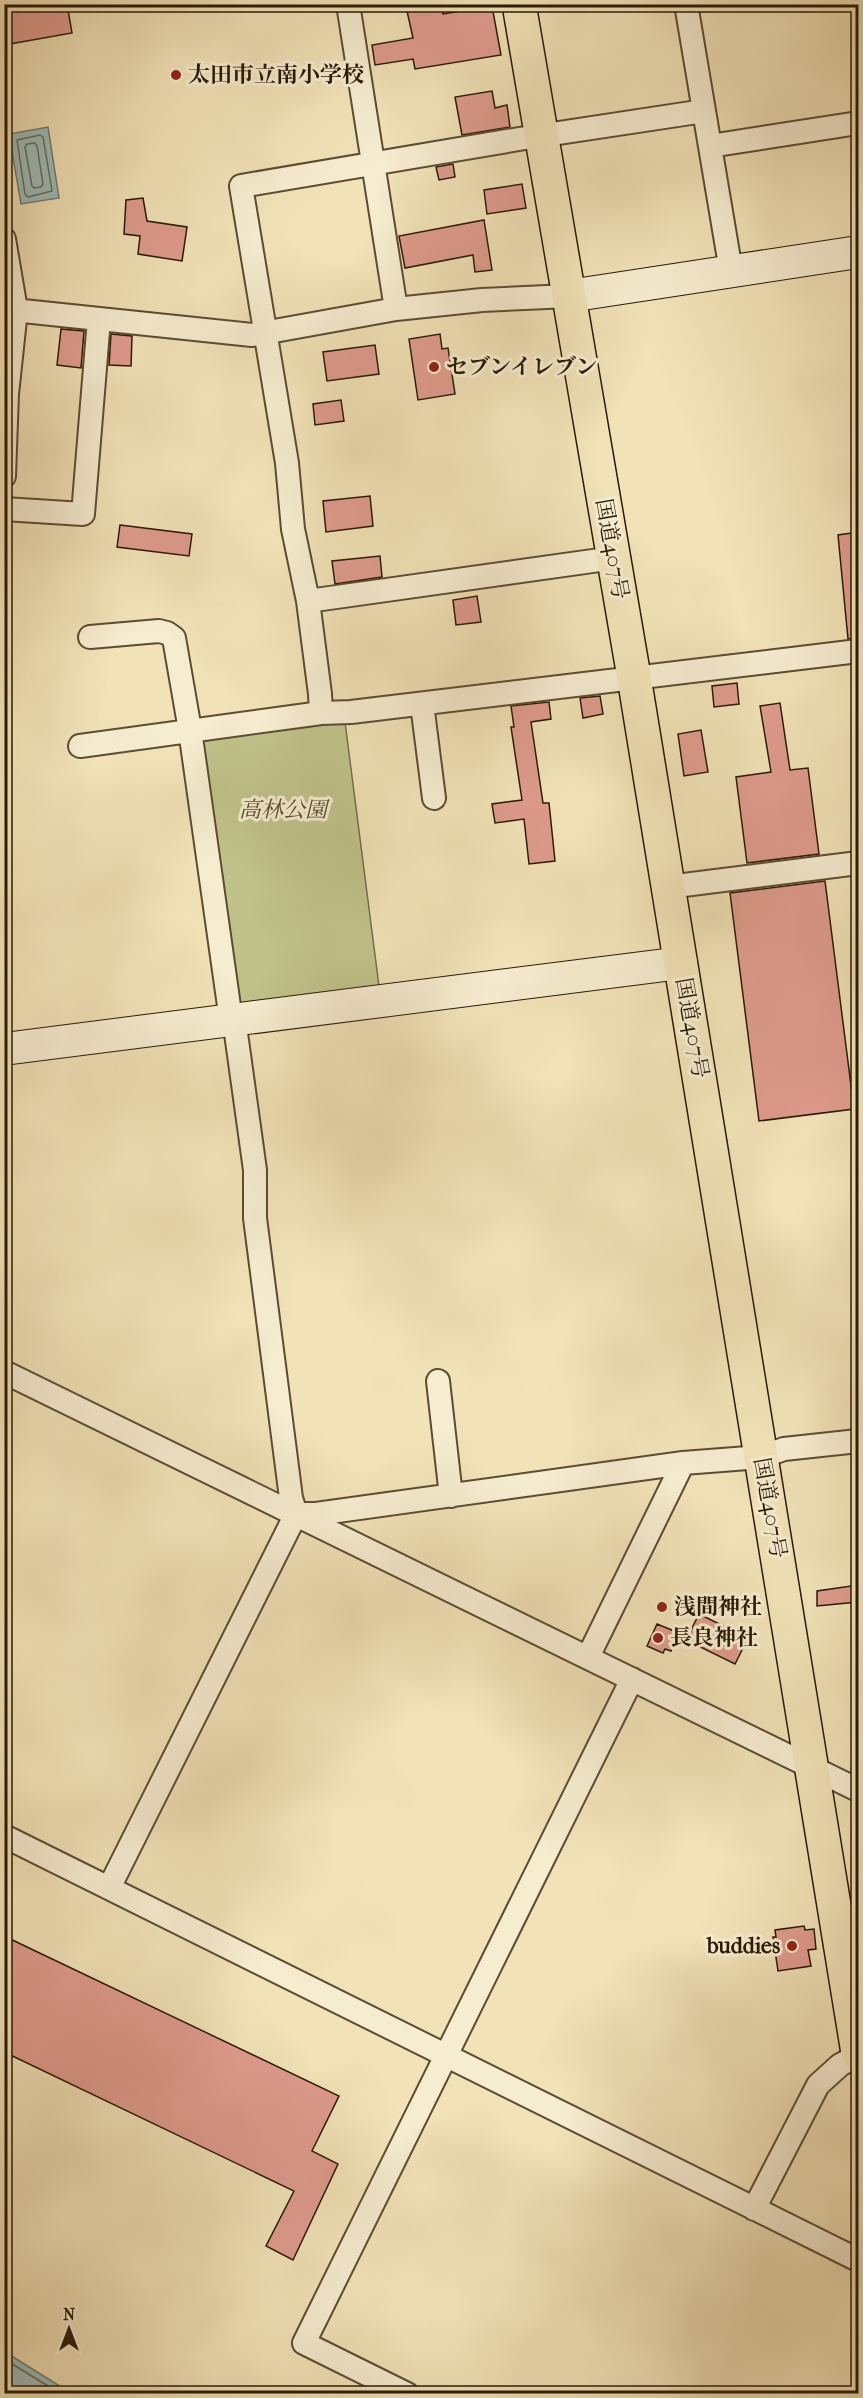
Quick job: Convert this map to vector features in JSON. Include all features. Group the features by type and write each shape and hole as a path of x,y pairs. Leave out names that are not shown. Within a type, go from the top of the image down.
{"highway":[{"name":"国道407号","path":"519,4 634,677 814,1770 858,2054"}],"street":[{"path":"348,4 396,309"},
{"path":"686,4 731,271"},
{"path":"321,713 308,601 294,529 287,463 241,186 542,135 704,111"},
{"path":"710,146 858,123"},
{"path":"4,239 10,309 4,476"},
{"path":"10,309 252,335 396,309 482,300 569,296 858,252"},
{"path":"4,509 83,514 99,319"},
{"path":"308,601 614,558"},
{"path":"90,637 159,631 174,638 190,730 228,1006 234,1019 255,1170 257,1230 291,1498 296,1514 109,1888"},
{"path":"80,746 321,713 422,704 858,651"},
{"path":"422,704 434,798"},
{"path":"668,887 858,863"},
{"path":"4,1049 681,963"},
{"path":"4,1372 858,1790"},
{"path":"438,1381 451,1496"},
{"path":"296,1514 316,1514 683,1463 761,1457 784,1449 858,1441"},
{"path":"588,1657 683,1463"},
{"path":"407,2394 304,2343 633,1679"},
{"path":"4,1836 858,2260"},
{"path":"754,2209 818,2085 840,2065 858,2054"}],"green space":[{"name":"高林公園","path":"345,722 380,994 244,1009 240,1002 200,746 205,740"}],"water":[{"path":"48,127 59,198 21,204 9,134"},
{"path":"5,2352 71,2393 5,2393"}],"building":[{"path":"4,4 67,4 72,33 4,45"},
{"path":"441,4 443,14 492,6 501,55 415,69 413,59 375,65 372,45 413,38 407,11"},
{"path":"492,91 495,108 507,105 510,127 462,135 455,97"},
{"path":"453,164 455,177 439,180 436,167"},
{"path":"522,184 526,208 487,214 484,190"},
{"path":"143,198 147,221 187,227 182,261 138,254 140,236 124,234 126,200"},
{"path":"484,220 492,270 475,272 473,255 405,268 399,236"},
{"path":"61,329 84,331 81,368 57,365"},
{"path":"111,334 132,336 131,366 109,365"},
{"path":"440,334 442,349 448,348 455,394 418,400 409,339"},
{"path":"375,345 379,374 327,381 323,352"},
{"path":"341,400 344,421 315,425 313,404"},
{"path":"370,496 373,526 326,532 323,501"},
{"path":"120,525 192,534 189,556 117,547"},
{"path":"858,532 858,638 848,639 838,535"},
{"path":"380,556 382,577 335,584 332,561"},
{"path":"477,596 481,622 456,625 453,600"},
{"path":"737,683 739,704 714,707 712,686"},
{"path":"600,696 603,714 583,718 580,698"},
{"path":"549,702 551,719 531,722 543,803 549,803 555,861 529,864 524,819 495,823 492,804 522,800 511,727 514,727 511,706"},
{"path":"780,703 790,770 808,768 819,854 747,863 736,777 771,772 760,706"},
{"path":"701,730 708,772 684,776 678,734"},
{"path":"825,881 854,1109 759,1121 730,893"},
{"path":"858,1585 858,1602 817,1606 817,1591"},
{"path":"699,1614 748,1638 735,1664 686,1640"},
{"name":"長良神社","path":"657,1624 679,1633 671,1651 665,1649 663,1653 647,1646"},
{"path":"804,1926 805,1930 814,1929 816,1949 808,1950 811,1966 778,1971 773,1937 776,1937 775,1930"},
{"path":"4,1936 339,2096 312,2151 338,2164 293,2260 266,2246 294,2191 4,2052"}],"place":[{"name":"太田市立南小学校","path":"176,75"},
{"name":"セブンイレブン","path":"434,367"},
{"name":"浅間神社","path":"662,1607"},
{"name":"長良神社","path":"658,1638"},
{"name":"buddies","path":"792,1946"}]}
